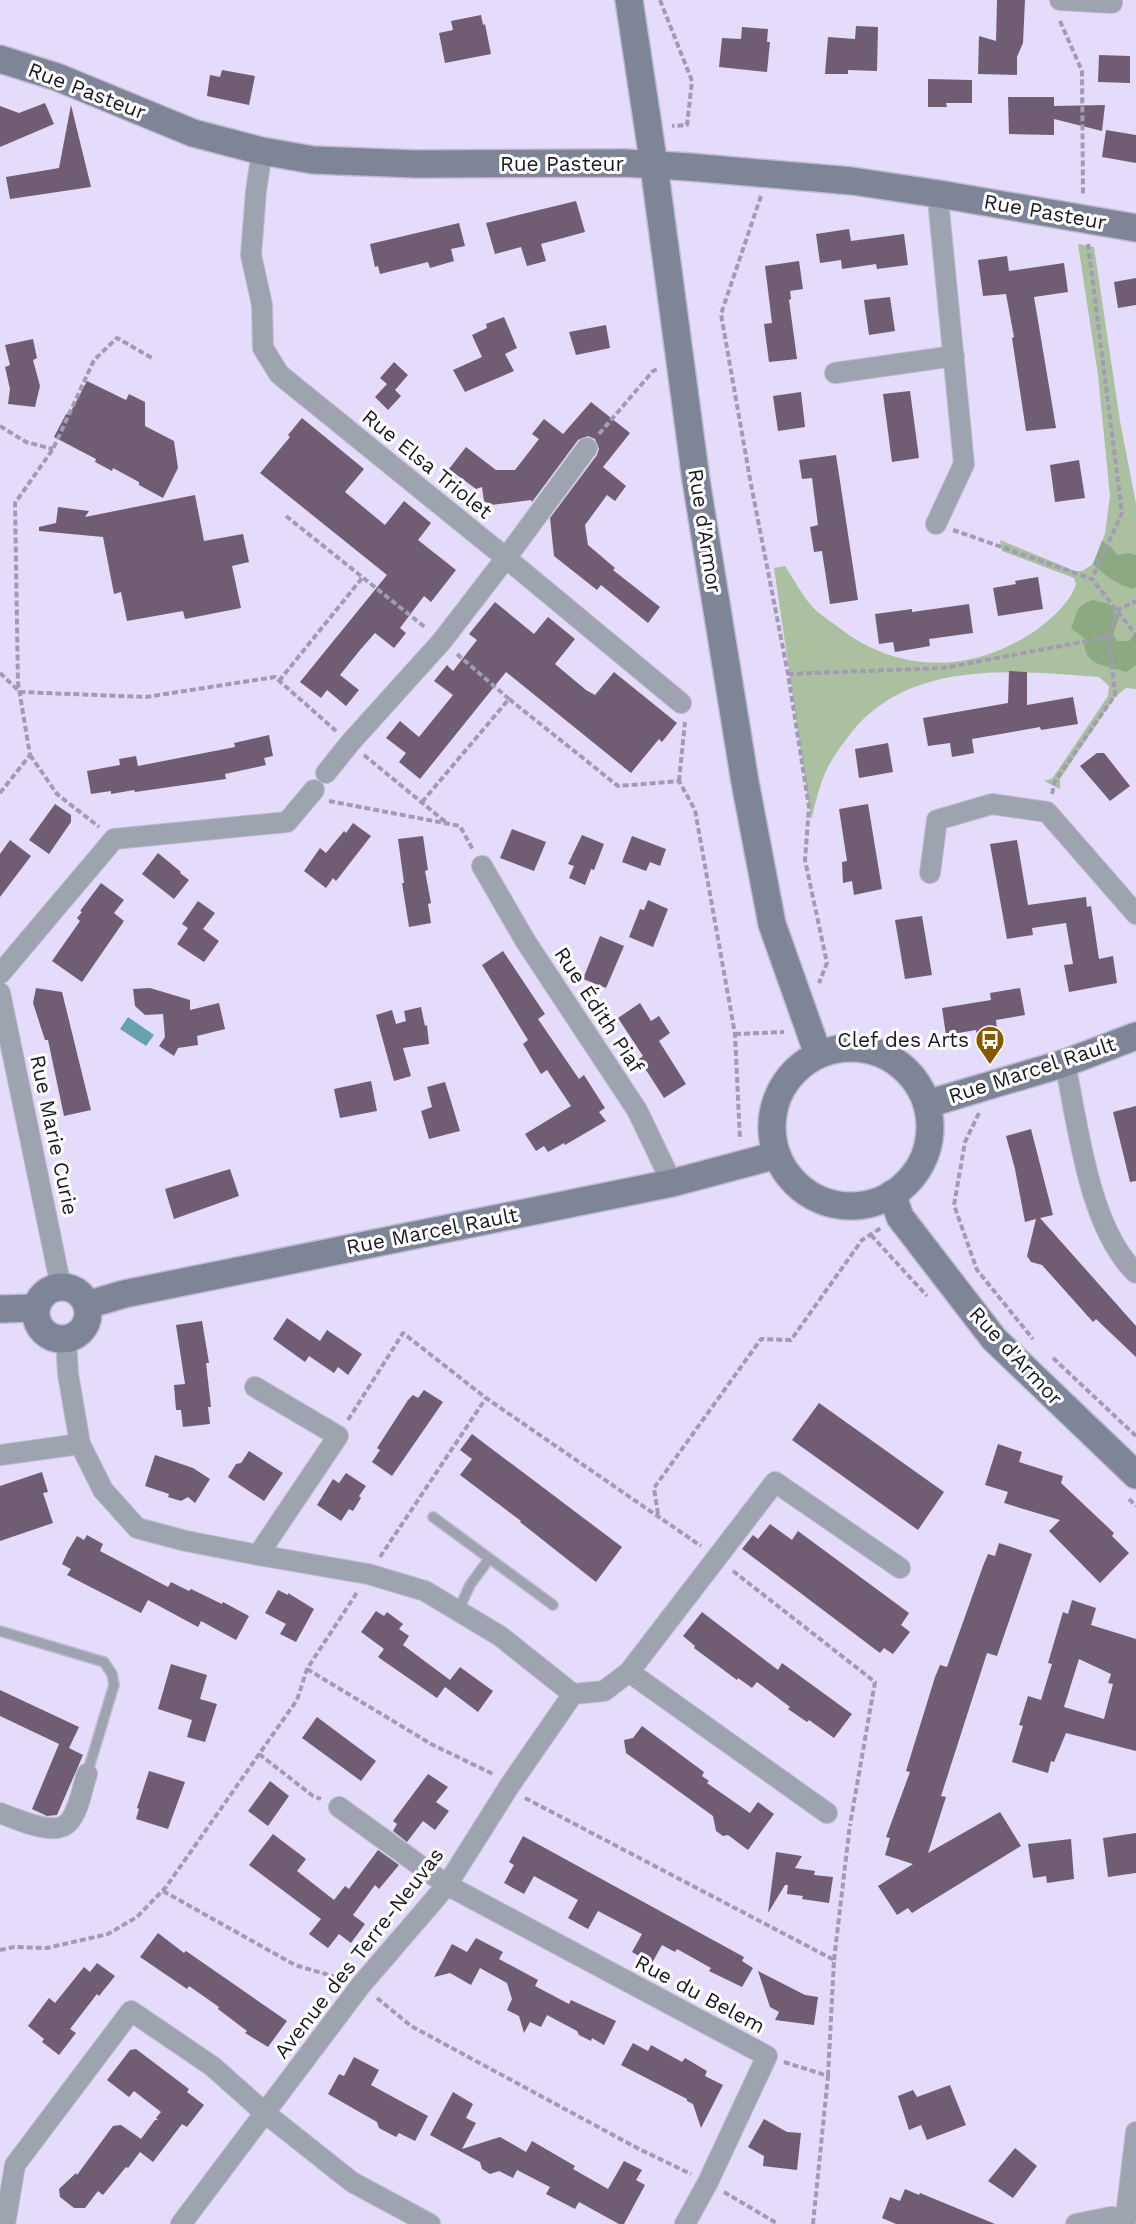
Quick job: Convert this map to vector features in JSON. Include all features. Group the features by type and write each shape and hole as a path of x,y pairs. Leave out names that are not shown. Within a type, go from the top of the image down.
{"street":[{"name":"Rue d'Armor","path":"629,0 700,503 751,815 772,924 813,1042"},
{"path":"1060,0 1112,3 1112,0"},
{"name":"Rue Pasteur","path":"0,59 57,78 193,133 262,151 313,160 625,163 852,181 1136,228"},
{"name":"Rue Elsa Triolet","path":"262,151 256,190 251,255 262,305 263,348 279,374 681,703"},
{"path":"936,524 964,464 939,194"},
{"path":"835,373 954,356"},
{"path":"326,774 350,743 442,641 587,448"},
{"path":"0,974 114,838 287,822 311,794"},
{"path":"930,873 937,820 992,804 1047,812 1136,914"},
{"name":"Rue Édith Piaf","path":"482,866 526,942 637,1110 672,1183"},
{"name":"Rue Marie Curie","path":"0,993 61,1287"},
{"name":"Rue Marcel Rault","path":"927,1104 1065,1063 1136,1036"},
{"path":"813,1042 871,1050 896,1061 915,1079 927,1104 931,1129 925,1155 896,1206 871,1204 848,1206 825,1202 805,1191 788,1175 777,1155 771,1132 774,1108 783,1086 813,1042"},
{"path":"1065,1063 1099,1216 1124,1261 1136,1273"},
{"name":"Rue Marcel Rault","path":"87,1305 124,1294 672,1183 777,1155"},
{"name":"Rue d'Armor","path":"896,1206 994,1339 1136,1475"},
{"path":"61,1287 77,1292 87,1305 87,1322 83,1329 77,1335 66,1339 51,1338 38,1326 35,1317 36,1308 45,1292 61,1287"},
{"path":"0,1309 36,1308"},
{"path":"66,1339 68,1374 80,1444 103,1490 137,1528 258,1555 369,1574 425,1591 500,1636 573,1694 604,1691 629,1672 775,1482 900,1568"},
{"path":"255,1387 338,1436 258,1555"},
{"path":"0,1455 80,1444"},
{"path":"629,1672 827,1813"},
{"name":"Avenue des Terre-Neuvas","path":"181,2224 361,1985 447,1885 509,1787 573,1694"},
{"path":"0,1813 41,1827 56,1828 68,1823 76,1809 87,1774"},
{"name":"Rue du Belem","path":"339,1806 447,1885 767,2056 708,2182 685,2224"},
{"path":"5,2224 15,2165 131,2011 212,2066 265,2113 352,2182 430,2224"},
{"path":"1076,2224 1111,2217 1125,2222 1136,2132"}],"lane":[{"path":"433,1517 553,1605"},
{"path":"458,1611 470,1585 489,1559"},
{"path":"0,1631 104,1662 112,1674 114,1685 87,1774"}],"path":[{"path":"648,127 687,125 692,81 660,0"},
{"path":"1060,0 1059,18 1082,71 1084,193 1076,218 1088,242 1122,513 1092,579"},
{"path":"768,175 721,314 750,480 788,674 809,807 805,860 827,963 816,988"},
{"path":"114,838 57,794 30,754 20,692 15,503 53,449 94,360 117,338 152,358"},
{"path":"587,448 652,371 680,360"},
{"path":"0,426 26,442 53,449"},
{"path":"286,516 618,786 679,781"},
{"path":"936,524 1092,579 1136,635"},
{"path":"279,681 362,578"},
{"path":"1117,609 1136,601"},
{"path":"1047,812 1055,781 1115,695 1109,637 1117,609"},
{"path":"788,674 944,668 1109,637"},
{"path":"0,673 20,692 146,697 275,677 448,824"},
{"path":"422,802 509,699"},
{"path":"681,703 685,723 679,781 695,810 735,1034 742,1164"},
{"path":"0,793 30,754"},
{"path":"311,794 460,825 482,866"},
{"path":"735,1034 813,1042"},
{"path":"968,1090 980,1112 965,1142 954,1205 977,1270 1040,1346"},
{"path":"658,1515 654,1488 761,1339 791,1340 862,1240 896,1206"},
{"path":"338,1436 403,1333 486,1398 716,1557 875,1682 850,1825 834,1960 828,2076 813,2224"},
{"path":"1048,1354 1136,1436"},
{"path":"0,1950 14,1947 47,1948 108,1934 137,1917 163,1891 297,1700 307,1669 486,1398"},
{"path":"307,1669 431,1744 496,1775 509,1787 834,1960"},
{"path":"259,1754 313,1796 339,1806"},
{"path":"827,1813 850,1825"},
{"path":"163,1891 295,1965 361,1985 411,2026 639,2149 708,2182 778,2224"},
{"path":"767,2056 828,2076"}],"green space":[{"path":"1078,244 1094,247 1120,421 1136,504 1136,689 1126,688 1115,697 1060,779 1060,789 1044,781 1054,776 1108,696 1109,686 1099,677 1032,673 963,675 931,682 900,693 872,711 838,751 822,781 811,820 774,568 785,566 813,607 860,642 883,653 907,660 931,663 955,662 979,657 1027,636 1056,613 1073,591 1076,584 1074,578 1002,551 1000,540 1075,571 1082,571 1093,564 1105,534 1110,496 1098,375"},
{"path":"1102,541 1117,555 1129,553 1136,555 1136,587 1134,589 1112,580 1093,564"},
{"path":"1093,600 1109,604 1119,617 1113,635 1117,641 1129,641 1136,632 1136,665 1126,672 1096,663 1091,659 1087,654 1084,638 1071,628 1080,607"}],"water":[{"path":"128,1017 154,1035 146,1046 120,1029"}],"building":[{"path":"997,0 1025,0 1023,43 1017,57 1017,75 978,74 979,36 996,41"},
{"path":"481,15 491,54 445,63 439,33 453,30 451,21"},
{"path":"856,26 878,27 877,71 848,70 848,74 825,74 828,37 855,39"},
{"path":"742,27 768,29 767,42 770,42 767,72 719,67 722,38 741,39"},
{"path":"1099,55 1130,56 1130,83 1098,82"},
{"path":"222,70 255,76 249,105 207,96 210,75 220,77"},
{"path":"928,79 972,80 972,103 946,103 947,107 928,107"},
{"path":"1008,97 1054,97 1054,106 1105,105 1102,131 1054,119 1054,135 1009,134"},
{"path":"45,103 54,124 0,147 0,106 19,113"},
{"path":"71,105 91,187 10,199 6,177 59,168"},
{"path":"1106,130 1136,135 1136,163 1102,157"},
{"path":"576,201 585,232 541,244 546,261 527,266 521,247 495,254 486,223"},
{"path":"459,223 465,246 451,249 454,261 430,268 428,262 380,274 378,266 375,267 370,244"},
{"path":"849,229 851,241 904,234 908,265 877,269 876,264 842,269 841,260 820,263 816,234"},
{"path":"1007,256 1009,271 1064,263 1068,292 1034,297 1056,428 1026,431 1006,294 983,296 978,260"},
{"path":"799,261 803,289 790,291 791,299 789,300 797,359 769,362 764,324 772,323 765,266"},
{"path":"1136,278 1136,305 1118,308 1114,282"},
{"path":"890,297 895,331 869,335 864,300"},
{"path":"504,317 517,348 505,354 514,371 465,392 453,370 482,357 472,335 487,328 486,324"},
{"path":"606,325 610,348 576,355 569,332"},
{"path":"33,339 37,358 33,360 40,386 35,407 8,404 10,389 5,367 10,365 5,345"},
{"path":"394,362 408,375 395,390 401,396 388,410 375,397 387,384 380,378"},
{"path":"87,381 126,400 129,394 145,402 145,426 174,441 178,468 163,498 139,485 139,482 113,468 112,471 95,462 96,459 54,437"},
{"path":"910,391 919,458 892,462 883,394"},
{"path":"801,392 805,427 778,431 773,396"},
{"path":"591,402 630,433 603,467 626,486 615,501 607,495 585,525 588,545 615,568 613,570 660,607 648,623 601,585 597,590 554,556 550,518 597,455 599,449 595,439 588,436 578,440 532,502 531,500 491,505 484,501 482,487 476,489 449,469 466,447 496,470 515,470 539,439 532,434 544,419 563,434"},
{"path":"302,418 364,469 345,492 385,525 404,501 431,523 418,540 456,570 431,602 424,596 400,628 406,633 394,648 375,633 360,650 340,675 359,690 346,706 327,690 321,698 300,682 387,575 260,473 290,437 288,435"},
{"path":"836,455 858,600 830,604 822,551 814,552 810,527 818,525 812,478 802,479 799,460"},
{"path":"1079,460 1085,498 1055,502 1050,465"},
{"path":"195,495 204,541 243,534 249,562 232,566 241,608 185,619 183,611 127,621 121,592 114,594 103,537 39,531 39,527 56,523 58,507 89,511 85,517"},
{"path":"1038,577 1043,609 998,616 993,588"},
{"path":"495,602 534,634 548,617 575,639 555,664 586,690 595,695 614,672 677,723 662,742 659,739 631,773 506,672 420,779 399,762 406,753 386,738 400,721 419,737 453,695 434,681 447,665 453,671 477,640 469,634"},
{"path":"969,604 973,633 929,639 930,646 895,652 893,642 879,644 875,614 912,609 912,612"},
{"path":"1009,671 1027,672 1027,705 1073,697 1078,724 1041,730 1040,727 972,739 974,753 952,757 950,743 928,746 923,718 1008,703"},
{"path":"269,735 273,756 264,758 266,765 225,774 226,779 135,792 134,790 111,794 111,791 91,794 87,771 120,765 119,759 136,756 138,766 235,747 234,743"},
{"path":"888,743 893,772 859,778 855,749"},
{"path":"1097,753 1104,753 1130,786 1110,801 1080,766"},
{"path":"55,804 71,815 71,822 49,854 29,840"},
{"path":"868,804 882,889 854,895 852,881 843,883 842,862 847,861 839,809"},
{"path":"353,823 371,836 336,881 333,878 326,888 304,871 320,848 326,853"},
{"path":"512,829 546,842 534,871 500,858"},
{"path":"582,835 604,844 594,870 591,869 585,885 569,878 574,866 568,864"},
{"path":"423,836 428,870 425,871 431,903 428,904 431,923 409,927 398,839"},
{"path":"632,836 666,849 660,866 650,862 646,871 622,862"},
{"path":"10,840 31,856 0,897 0,854"},
{"path":"1017,840 1028,905 1086,897 1087,907 1091,906 1099,959 1113,956 1117,983 1069,992 1064,965 1073,964 1066,923 1032,928 1033,935 1007,939 990,844"},
{"path":"158,853 189,880 174,899 142,874"},
{"path":"101,883 124,900 114,913 124,921 82,982 52,961 80,921 77,918 82,912 80,911"},
{"path":"648,900 668,909 653,947 629,937 640,909 644,910"},
{"path":"198,901 215,913 203,929 219,941 204,962 177,944 188,928 182,924"},
{"path":"922,916 932,975 905,979 895,920"},
{"path":"600,936 624,946 606,988 583,979"},
{"path":"503,951 545,1014 538,1019 579,1079 584,1075 605,1108 599,1112 606,1121 565,1145 564,1143 548,1152 544,1146 536,1151 525,1134 571,1106 547,1070 541,1074 523,1044 528,1040 482,965"},
{"path":"36,988 62,992 91,1110 64,1116 48,1040 45,1040 33,1003"},
{"path":"150,988 190,1000 190,1010 219,1003 225,1029 197,1036 198,1045 178,1048 174,1056 159,1046 165,1037 163,1014 145,1015 135,1006 133,989"},
{"path":"1020,988 1025,1015 996,1020 997,1030 977,1034 976,1030 946,1035 942,1008 991,1000 990,993"},
{"path":"640,1003 651,1021 659,1016 670,1033 659,1041 686,1084 664,1098 639,1059 643,1056 618,1018"},
{"path":"421,1007 425,1026 427,1025 429,1044 403,1048 411,1076 394,1081 376,1015 392,1010 396,1024 406,1021 404,1011"},
{"path":"371,1081 377,1111 340,1118 334,1089"},
{"path":"445,1082 460,1131 429,1139 421,1111 432,1107 427,1087"},
{"path":"1136,1106 1136,1181 1130,1182 1113,1112"},
{"path":"1031,1129 1053,1215 1040,1218 1136,1326 1136,1357 1096,1319 1093,1322 1042,1265 1031,1262 1027,1256 1036,1219 1025,1222 1006,1136"},
{"path":"230,1169 239,1196 174,1219 165,1189"},
{"path":"287,1318 320,1341 327,1330 362,1354 348,1375 338,1367 334,1373 309,1356 305,1362 273,1339"},
{"path":"202,1321 209,1363 206,1363 211,1407 208,1407 210,1424 183,1427 181,1410 176,1410 174,1385 185,1384 176,1325"},
{"path":"424,1390 443,1402 392,1476 372,1462 380,1450 377,1448 408,1400 413,1395 418,1398"},
{"path":"819,1403 944,1492 918,1530 792,1440"},
{"path":"472,1434 622,1547 596,1582 460,1475 472,1459 460,1450"},
{"path":"998,1444 1022,1452 1019,1462 1063,1476 1061,1483 1114,1533 1112,1536 1129,1553 1100,1583 1049,1531 1060,1520 1004,1503 1008,1492 985,1485"},
{"path":"249,1451 283,1473 264,1501 228,1477 236,1464 241,1463"},
{"path":"155,1455 193,1468 210,1479 195,1503 188,1497 181,1501 168,1497 169,1494 145,1486"},
{"path":"42,1472 48,1492 43,1493 53,1523 0,1541 0,1486"},
{"path":"346,1473 366,1486 353,1511 349,1509 341,1521 317,1505 333,1479 339,1483"},
{"path":"770,1524 792,1540 798,1531 909,1613 901,1625 910,1632 893,1654 884,1648 880,1653 742,1549 753,1535 758,1539"},
{"path":"87,1535 103,1544 100,1551 168,1587 171,1582 189,1591 191,1589 249,1616 236,1640 201,1621 198,1627 148,1600 141,1613 67,1575 71,1569 62,1564 68,1551 77,1536 84,1540"},
{"path":"999,1543 1032,1554 997,1656 987,1653 941,1796 946,1797 928,1853 1000,1812 1021,1846 912,1913 908,1908 897,1915 878,1886 913,1864 885,1855 890,1838 886,1837 910,1772 906,1771 935,1677 940,1665 947,1667 988,1554 995,1556"},
{"path":"278,1590 288,1595 288,1593 314,1609 296,1642 280,1634 286,1624 265,1613"},
{"path":"1072,1600 1096,1608 1091,1625 1136,1639 1136,1751 1066,1733 1054,1762 1051,1761 1048,1773 1012,1762 1023,1726 1019,1725 1028,1696 1041,1700 1052,1664 1048,1663 1063,1612 1068,1614","holes":["1079,1659 1111,1674 1108,1683 1113,1684 1104,1719 1064,1707"]},
{"path":"376,1611 384,1616 387,1612 403,1624 399,1629 409,1636 403,1645 450,1680 460,1667 493,1691 478,1712 445,1687 437,1698 378,1657 384,1649 361,1632"},
{"path":"702,1612 778,1670 782,1663 852,1714 834,1738 809,1720 807,1722 788,1709 790,1707 757,1682 752,1688 738,1678 737,1680 694,1648 695,1646 683,1636"},
{"path":"171,1664 207,1675 200,1699 217,1704 205,1742 187,1737 192,1720 158,1709"},
{"path":"0,1690 79,1727 69,1748 83,1755 57,1815 47,1816 32,1809 59,1744 0,1716"},
{"path":"317,1717 376,1761 361,1781 302,1738"},
{"path":"642,1726 704,1772 702,1776 709,1781 707,1783 750,1813 758,1802 774,1814 748,1850 728,1835 723,1836 716,1831 713,1816 626,1753 624,1740 633,1738"},
{"path":"149,1771 185,1782 168,1829 136,1819 139,1809 137,1808"},
{"path":"428,1774 448,1787 436,1802 449,1811 435,1830 423,1821 407,1842 393,1831 397,1824 393,1821"},
{"path":"270,1781 289,1796 268,1826 248,1811"},
{"path":"1136,1833 1136,1873 1108,1877 1103,1838"},
{"path":"273,1834 306,1859 297,1871 334,1900 345,1886 349,1889 378,1850 399,1865 379,1889 375,1885 353,1915 365,1924 351,1943 339,1934 328,1948 309,1934 321,1919 249,1865"},
{"path":"523,1836 744,1957 742,1961 753,1968 742,1987 709,1971 711,1968 677,1949 675,1952 662,1945 652,1963 632,1952 642,1934 598,1911 588,1929 568,1918 578,1900 534,1876 524,1894 504,1883 514,1865 509,1862"},
{"path":"1071,1839 1074,1879 1047,1883 1046,1876 1033,1878 1028,1844"},
{"path":"776,1852 802,1856 795,1868 815,1871 814,1875 833,1877 829,1903 787,1894 788,1885 785,1885 768,1913"},
{"path":"158,1933 184,1953 186,1951 287,2021 268,2047 245,2033 247,2031 218,2009 219,2007 189,1986 187,1989 140,1957"},
{"path":"476,1938 503,1952 499,1959 538,1980 535,1986 569,2004 571,2000 616,2021 604,2045 592,2038 591,2041 579,2035 577,2031 547,2015 541,2027 530,2022 524,2033 519,2016 507,2010 512,1999 507,1983 480,1968 471,1985 450,1973 434,1977 452,1944 467,1952"},
{"path":"97,1963 115,1976 99,1996 97,1994 70,2029 76,2033 59,2055 42,2042 44,2039 28,2026 49,1998 55,2003 84,1967 90,1972"},
{"path":"758,1971 805,1995 818,1997 814,2025 775,2020 779,2012 770,2007"},
{"path":"633,2043 648,2051 651,2045 682,2062 685,2058 707,2071 705,2076 723,2085 701,2128 693,2104 687,2099 621,2065"},
{"path":"136,2049 189,2089 187,2092 204,2105 187,2127 182,2124 153,2162 140,2152 103,2195 98,2191 85,2208 74,2208 60,2197 59,2189 76,2173 77,2175 113,2126 121,2125 141,2139 155,2120 158,2120 156,2118 161,2112 134,2091 129,2097 107,2080 130,2050"},
{"path":"354,2057 379,2070 371,2085 428,2116 415,2141 399,2133 396,2137 379,2128 377,2122 328,2094 339,2074 344,2076"},
{"path":"950,2085 966,2125 927,2140 921,2125 909,2130 898,2096 913,2090 917,2097"},
{"path":"453,2092 473,2104 466,2118 476,2123 462,2149 500,2137 526,2152 532,2141 575,2166 573,2169 608,2189 624,2161 642,2170 636,2180 645,2185 624,2224 619,2224 579,2202 575,2209 546,2194 550,2187 517,2170 513,2178 499,2171 490,2174 482,2169 480,2162 430,2135"},
{"path":"764,2119 787,2132 801,2133 797,2170 763,2166 764,2156 748,2147"},
{"path":"1015,2148 1037,2166 1013,2198 988,2181"},
{"path":"905,2189 995,2224 896,2224 882,2218 890,2197 900,2201"}],"place":[{"name":"Clef des Arts","path":"990,1066"}]}
